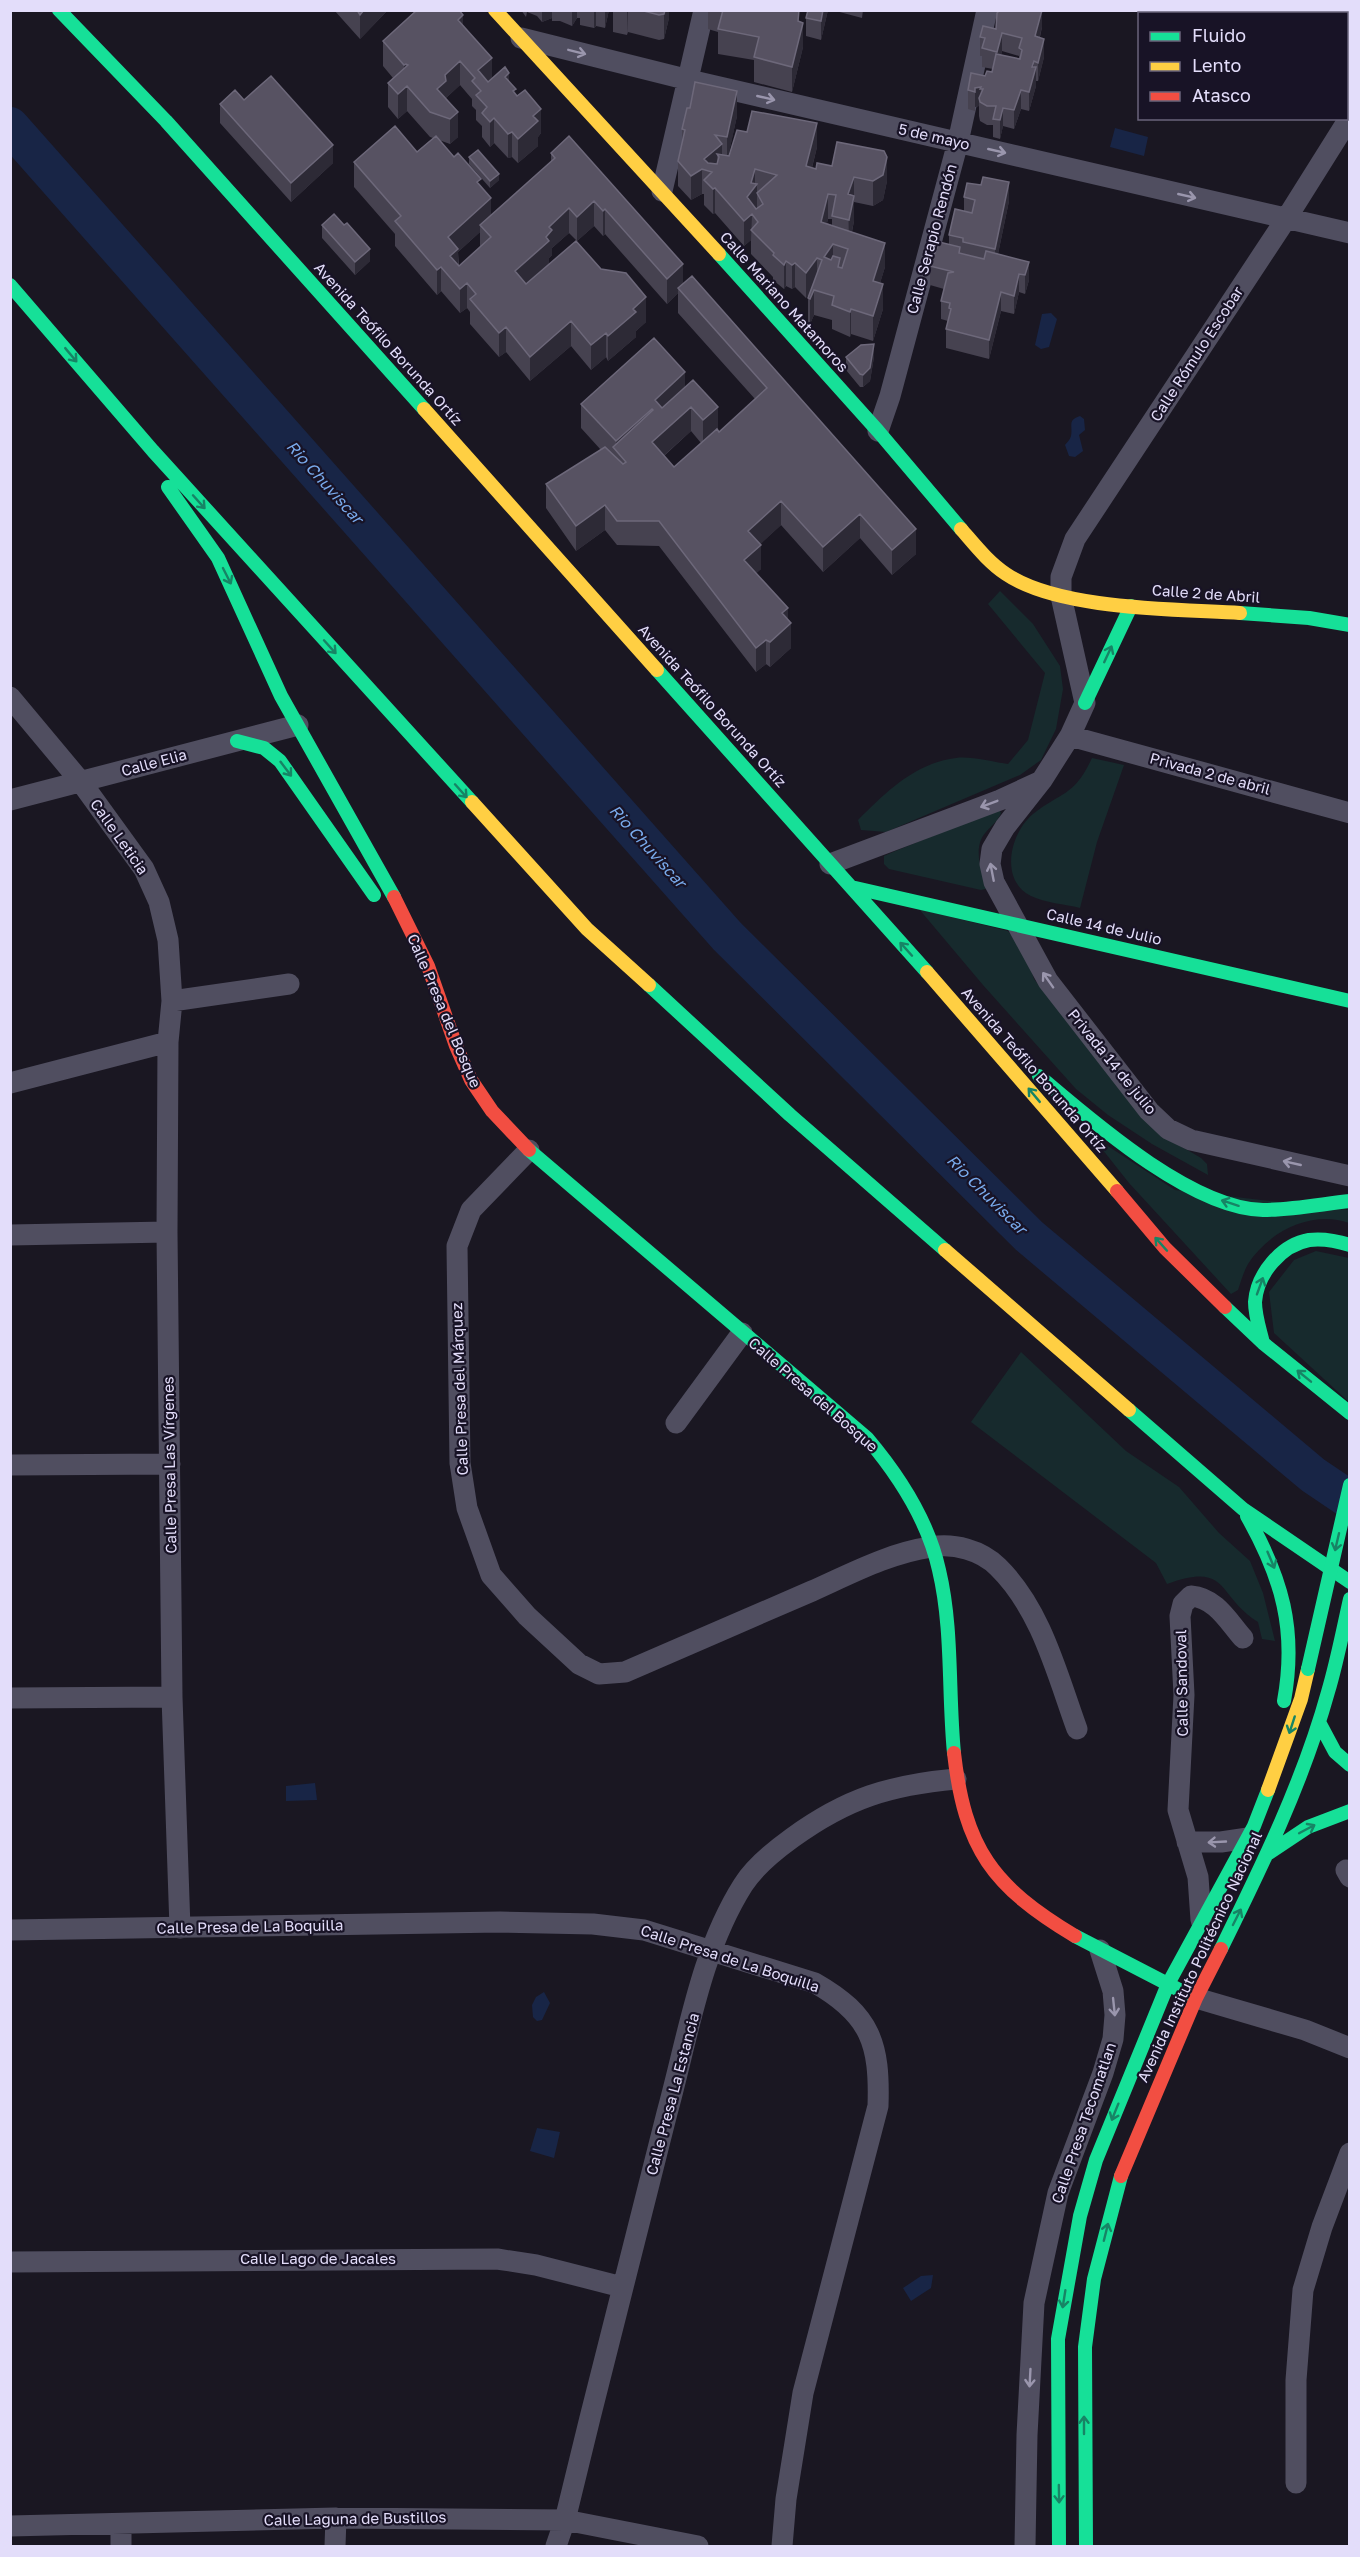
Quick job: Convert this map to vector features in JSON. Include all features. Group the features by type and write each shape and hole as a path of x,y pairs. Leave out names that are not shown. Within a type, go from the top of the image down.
{"main road":[{"name":"Calle Mariano Matamoros","path":"495,10 878,431 982,554 1006,574 1030,587 1061,596"},
{"name":"Avenida Teófilo Borunda Ortíz","path":"61,12 166,121 831,864 983,1035 1165,1248 1263,1343 1350,1413"},
{"path":"10,285 153,452 587,929 790,1115 1243,1509 1350,1582"},
{"name":"Calle Presa del Bosque","path":"33,311 41,341 172,492 212,548 234,589 265,664 383,875 428,966 456,1046 471,1080 492,1111 529,1150 867,1438 888,1462 913,1501 932,1546 943,1588 956,1779 971,1832 989,1866 1014,1893 1048,1920 1100,1950 1196,1998"},
{"name":"Calle 2 de Abril","path":"1061,596 1131,606 1309,618 1350,625"},
{"path":"1085,703 1131,606"},
{"path":"237,741 264,748 280,761 384,910 428,966"},
{"name":"Calle 14 de Julio","path":"851,887 1350,1001"},
{"path":"983,1035 1042,1079 1108,1135 1176,1179 1229,1204 1263,1210 1350,1200"},
{"path":"1263,1343 1256,1314 1257,1292 1267,1268 1286,1250 1306,1240 1333,1240 1350,1245"},
{"name":"Avenida Instituto Politécnico Nacional","path":"1059,2547 1058,2339 1080,2216 1096,2160 1168,1984 1251,1832 1280,1764 1301,1699 1350,1485"},
{"path":"1243,1509 1265,1546 1277,1573 1287,1614 1289,1654 1285,1697 1251,1832"},
{"name":"Avenida Instituto Politécnico Nacional","path":"1086,2547 1085,2347 1094,2279 1116,2189 1196,1998 1269,1853 1301,1774 1328,1693 1350,1599"},
{"path":"1319,1722 1329,1744 1341,1761 1350,1765"},
{"path":"1269,1853 1308,1827 1350,1811"}],"street":[{"path":"662,191 704,10"},
{"name":"Calle Serapio Rendón","path":"878,431 890,396 958,142 987,10"},
{"name":"5 de mayo","path":"520,38 689,80 1350,233"},
{"name":"Calle Rómulo Escobar","path":"1061,596 1061,577 1075,539 1286,219 1350,117"},
{"path":"1018,924 994,882 990,864 992,849 1005,827 1042,780 1070,736 1085,703 1061,596"},
{"name":"Calle Leticia","path":"10,697 81,782 144,869 159,902 168,940 172,1001"},
{"name":"Calle Elia","path":"10,800 298,725"},
{"name":"Privada 2 de abril","path":"1070,736 1350,813"},
{"path":"831,864 1000,800 1042,780"},
{"name":"Privada 14 de julio","path":"1018,924 1048,981 1149,1111 1168,1129 1191,1140 1350,1176"},
{"path":"172,1001 289,984"},
{"name":"Calle Presa Las Vírgenes","path":"172,1001 168,1042 166,1232 172,1697 180,1928"},
{"path":"10,1083 168,1042"},
{"name":"Calle Presa del Márquez","path":"529,1150 471,1210 457,1246 456,1283 460,1463 467,1508 491,1575 527,1616 579,1664 598,1674 625,1672 885,1559 932,1546"},
{"path":"10,1235 166,1232"},
{"path":"676,1423 742,1333"},
{"path":"10,1465 170,1464"},
{"path":"932,1546 956,1547 976,1552 997,1566 1023,1598 1045,1643 1077,1729"},
{"name":"Calle Sandoval","path":"1201,1926 1198,1877 1178,1810 1184,1706 1180,1616 1183,1604 1191,1596 1203,1597 1215,1605 1243,1638"},
{"path":"10,1698 172,1697"},
{"name":"Calle Presa La Estancia","path":"556,2547 565,2520 622,2287 710,1951 744,1884 770,1854 821,1816 866,1795 911,1783 956,1779"},
{"path":"1187,1842 1221,1842 1251,1832"},
{"name":"Calle Presa de La Boquilla","path":"10,1930 500,1922 593,1924 644,1930 815,1983 840,1997 858,2015 872,2040 879,2070 878,2106 803,2393 786,2499 782,2547"},
{"name":"Calle Presa Tecomatlan","path":"1025,2547 1027,2435 1034,2303 1058,2193 1104,2073 1113,2039 1115,2015 1113,1991 1100,1950"},
{"name":"Calle Presa del Bosque","path":"1196,1998 1305,2030 1350,2048"},
{"path":"1296,2483 1296,2380 1304,2290 1322,2227 1350,2153"},
{"name":"Calle Lago de Jacales","path":"10,2262 497,2259 536,2265 622,2287"},
{"path":"335,2547 336,2518"},
{"name":"Calle Laguna de Bustillos","path":"10,2526 336,2518 565,2520 698,2547"},
{"path":"121,2547 122,2524"}],"green space":[{"path":"1000,591 1033,624 1060,666 1063,689 1056,729 1041,760 1020,775 886,832 861,830 858,820 879,799 914,772 941,761 956,758 975,758 1008,764 1028,740 1045,673 988,604"},
{"path":"1092,758 1124,765 1097,842 1080,908 1031,896 1021,889 1012,868 1011,856 1018,833 1033,814 1073,787"},
{"path":"999,809 1000,816 986,832 979,845 979,860 989,888 981,890 889,869 884,864 884,856"},
{"path":"919,909 1008,931 1025,950 1034,979 1124,1094 1157,1132 1201,1158 1207,1164 1208,1175 1152,1144 1108,1115 1076,1089"},
{"path":"1091,1135 1175,1190 1349,1210 1349,1223 1321,1219 1292,1226 1279,1233 1257,1252 1247,1267 1238,1290 1231,1294 1129,1183"},
{"path":"1316,1251 1349,1258 1349,1402 1274,1333 1269,1292 1294,1260"},
{"path":"1021,1352 1126,1451 1179,1487 1219,1533 1250,1561 1263,1593 1275,1641 1262,1639 1258,1622 1212,1579 1187,1578 1167,1584 1156,1563 971,1422"}],"water":[{"path":"1115,128 1148,137 1144,156 1110,147"},
{"path":"1051,313 1057,319 1049,347 1041,349 1035,345 1042,314"},
{"path":"1080,416 1084,419 1085,430 1079,435 1083,451 1075,457 1069,456 1065,445 1071,436 1073,419"},
{"path":"315,1783 317,1800 286,1801 286,1786"},
{"path":"544,1992 550,2003 542,2020 537,2021 533,2017 532,2005 536,1997"},
{"path":"537,2128 560,2132 554,2158 530,2151"},
{"path":"933,2275 931,2288 911,2301 903,2288 921,2276"}],"building":[{"path":"417,10 459,10 463,15 458,20 492,58 478,70 488,82 505,67 509,73 505,77 516,89 513,91 517,96 525,90 541,109 533,116 538,121 518,139 512,132 508,134 494,118 490,122 482,113 487,107 476,95 481,91 472,81 475,78 460,61 445,75 446,81 437,89 458,112 450,119 430,112 407,86 398,94 388,83 408,65 404,65 383,41"},
{"path":"640,10 665,10 664,14 659,15"},
{"path":"723,10 799,10 798,21 803,23 792,67 754,57 759,37 718,29"},
{"path":"808,10 823,10 821,21 806,18"},
{"path":"1000,10 1042,10 1035,36 1044,39 1038,63 1034,61 1032,67 1036,67 1029,92 1021,90 1014,110 1003,108 1000,120 993,119 996,106 987,106 980,102 979,98 983,89 980,89 981,87 975,88 975,92 968,90 971,73 985,76 987,71 992,72 996,54 1020,59 1022,50 1019,48 1022,38 1002,33 997,52 982,48 985,38 980,37 983,26 996,29 997,13"},
{"path":"271,76 333,145 291,183 220,104 235,90 244,100"},
{"path":"695,82 737,91 727,137 715,135 722,144 704,159 708,163 717,164 719,157 717,154 729,156 737,130 747,132 752,111 817,123 806,166 816,169 817,163 832,166 837,142 884,151 887,157 883,175 873,181 854,177 848,194 854,196 849,220 832,216 836,195 828,194 821,222 885,243 873,281 883,284 873,316 851,309 850,312 832,305 834,296 814,290 810,299 808,298 822,260 817,258 806,273 795,263 792,265 786,261 784,265 751,230 758,222 752,214 744,221 715,188 713,189 704,180 712,172 702,169 691,176 678,161 685,130 682,129 687,108 690,108","holes":["755,169 777,175 757,193 763,204 756,209 747,197 757,184 751,183","833,244 848,249 842,268 838,267 840,258 833,256 831,260 824,257"]},
{"path":"395,126 417,152 436,136 454,157 458,153 481,179 477,182 491,198 448,237 458,249 450,256 459,266 491,237 480,225 555,158 551,153 569,136 683,264 667,279 605,209 603,211 594,201 577,217 569,208 549,227 552,230 546,237 549,241 515,271 526,284 576,241 601,269 626,273 646,297 633,309 636,312 608,336 606,333 591,345 571,321 530,357 506,327 499,333 470,299 476,294 467,283 460,289 441,267 437,270 395,221 401,216 354,162"},
{"path":"478,150 499,174 490,181 469,157"},
{"path":"983,177 1009,182 995,249 963,242 963,238 949,235 955,209 972,213 975,200 964,197 967,183 981,185"},
{"path":"334,214 344,225 347,223 370,249 355,262 322,225"},
{"path":"939,242 960,247 959,253 984,259 986,251 1029,262 1025,275 1019,274 1014,296 1001,292 989,340 946,329 951,309 949,308 950,303 941,301 948,273 954,272 930,266"},
{"path":"692,276 916,529 892,550 860,514 823,547 781,501 748,531 761,545 744,560 788,608 782,613 791,623 770,642 766,640 756,648 659,521 617,521 605,505 576,526 546,484 605,447 623,464 626,462 613,447 653,410 616,441 581,404 654,338 685,372 655,400 662,408 693,380 718,407 703,420 691,407 652,442 674,467 717,429 719,432 767,388 678,288"},
{"path":"874,344 870,368 863,375 860,374 846,357 861,345"}],"waterway":[{"name":"Rio Chuviscar","path":"10,126 727,936 1029,1236 1313,1475 1350,1500"}],"traffic: fast":[{"path":"59,10 166,121 424,409"},
{"path":"719,254 878,431 961,529"},
{"path":"10,285 153,451 472,802"},
{"path":"168,487 218,558 281,696 394,897"},
{"path":"1085,703 1131,606"},
{"path":"1240,613 1309,618 1350,625"},
{"path":"657,670 927,972"},
{"path":"237,741 264,748 280,761 374,895"},
{"path":"851,887 1350,1001"},
{"path":"649,985 790,1115 945,1250"},
{"path":"1039,1076 1086,1116 1144,1160 1206,1195 1235,1206 1263,1210 1350,1201"},
{"path":"529,1150 867,1438 891,1468 920,1517 939,1570 948,1638 954,1753"},
{"path":"1263,1343 1255,1302 1260,1281 1272,1262 1289,1248 1309,1240 1330,1240 1350,1245"},
{"path":"1225,1307 1263,1343 1350,1413"},
{"path":"1129,1410 1243,1509 1350,1582"},
{"path":"1308,1669 1350,1485"},
{"path":"1247,1516 1269,1561 1284,1605 1289,1651 1284,1701"},
{"path":"1221,1949 1294,1791 1331,1681 1350,1599"},
{"path":"1319,1722 1335,1752 1350,1765"},
{"path":"1059,2546 1058,2339 1080,2216 1096,2160 1168,1984 1254,1826 1268,1790"},
{"path":"1269,1853 1308,1827 1350,1811"},
{"path":"1075,1936 1189,1995"},
{"path":"1086,2546 1085,2347 1094,2279 1121,2176"}],"traffic: slow":[{"path":"495,10 719,254"},
{"path":"424,409 657,670"},
{"path":"961,529 988,559 1006,574 1029,586 1056,595 1119,606 1240,613"},
{"path":"472,802 587,929 649,985"},
{"path":"927,972 1117,1191"},
{"path":"945,1250 1129,1410"},
{"path":"1268,1790 1301,1699 1308,1669"}],"traffic: jam":[{"path":"394,897 428,966 456,1046 471,1080 492,1111 529,1150"},
{"path":"1117,1191 1165,1248 1225,1307"},
{"path":"954,1753 966,1815 975,1840 988,1862 1003,1881 1023,1900 1075,1936"},
{"path":"1121,2176 1196,1998 1221,1949"}]}
